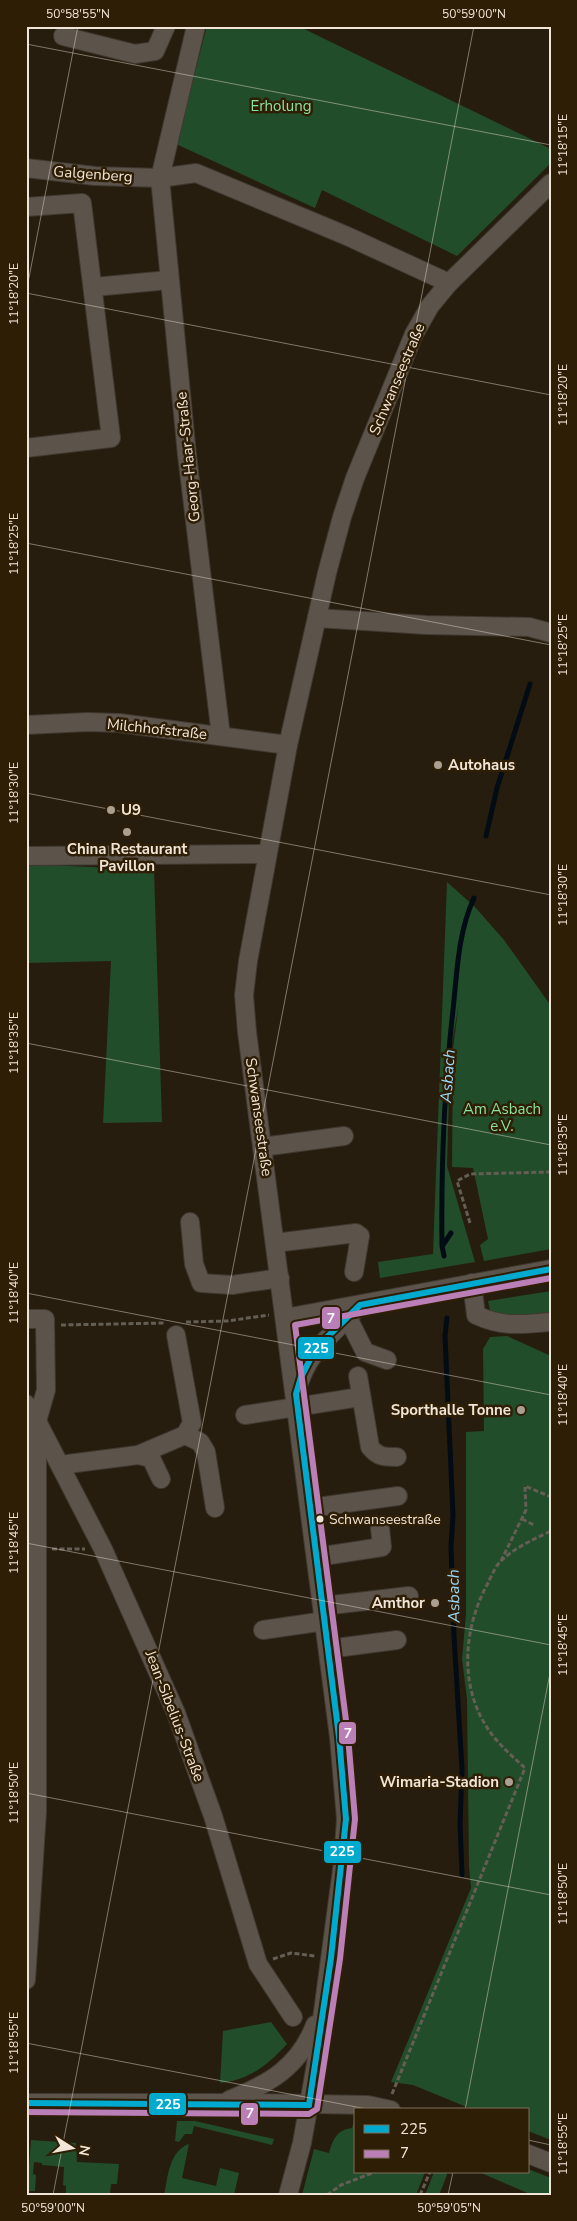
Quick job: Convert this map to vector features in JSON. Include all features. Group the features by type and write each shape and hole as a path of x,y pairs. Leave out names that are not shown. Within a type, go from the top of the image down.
{"street":[{"path":"63,36 135,54 155,51 166,29 195,33"},
{"name":"Georg-Haar-Straße","path":"195,33 160,178 187,455 221,736"},
{"name":"Galgenberg","path":"26,168 95,176 160,178"},
{"path":"160,178 196,173 347,236 449,283"},
{"name":"Schwanseestraße","path":"288,2195 309,2105 331,1958 346,1819 344,1779 317,1557 262,1147 244,995 248,961 288,745 342,517 355,478 414,334 430,306 449,283 551,183"},
{"path":"26,207 82,202 94,287 111,438 26,448"},
{"path":"94,287 169,280"},
{"path":"317,618 426,625 516,626 529,627 551,633"},
{"name":"Milchhofstraße","path":"26,724 110,722 288,745"},
{"path":"26,856 267,854"},
{"path":"262,1147 344,1136"},
{"path":"190,1222 194,1264 201,1283 232,1285 279,1274"},
{"path":"275,1243 356,1233 360,1236 354,1272"},
{"path":"285,1318 354,1311 472,1283 551,1269"},
{"path":"220,1273 230,1276 279,1274"},
{"path":"472,1283 476,1315 494,1323 513,1325 551,1322"},
{"path":"354,1311 365,1352 386,1360"},
{"path":"297,1400 301,1377 316,1348 354,1311"},
{"path":"26,1319 45,1319 46,1325 46,1390 37,1420 31,1571 32,1812 26,1980"},
{"path":"60,1465 138,1455 185,1435 192,1423 175,1327"},
{"path":"358,1376 360,1397 370,1447 376,1455 385,1458 397,1457"},
{"path":"245,1415 297,1400 360,1397"},
{"name":"Jean-Sibelius-Straße","path":"26,1404 37,1420 127,1600 176,1713 213,1816 258,1964 293,2017"},
{"path":"185,1435 200,1442 206,1452 215,1508"},
{"path":"138,1455 152,1458 160,1479"},
{"path":"310,1508 398,1496"},
{"path":"317,1557 382,1547 380,1528"},
{"path":"263,1630 324,1614 409,1596"},
{"path":"328,1649 397,1640"},
{"name":"Schwanseestraße","path":"221,2104 250,2092 279,2075 310,2039 323,2006"},
{"path":"26,2103 368,2105 383,2108"},
{"path":"530,2155 551,2163"}],"path":[{"path":"470,1223 457,1181 470,1174 551,1172"},
{"path":"46,1325 175,1327 270,1315 270,1320 285,1318"},
{"path":"388,2108 525,1768 502,1747 488,1729 478,1710 467,1663 474,1612 526,1510 524,1486 551,1497"},
{"path":"522,1519 534,1525"},
{"path":"499,1563 527,1542 551,1531"},
{"path":"70,1549 81,1549"},
{"path":"292,1953 331,1958"},
{"path":"326,2195 341,2185 370,2174"},
{"path":"420,2195 429,2174"}],"green space":[{"name":"Erholung","path":"207,26 298,26 551,149 551,163 457,256 322,190 315,208 176,144"},
{"path":"26,864 154,870 162,1122 103,1123 111,961 26,963"},
{"name":"Am Asbach e.V.","path":"447,882 475,907 504,940 551,1006 551,1249 484,1261 480,1245 488,1239 473,1168 452,1167 453,1048 459,1003 450,1055 447,1166 475,1262 380,1278 378,1262 433,1254"},
{"path":"551,1291 551,1313 500,1317 491,1315 488,1301"},
{"name":"Wimaria-Stadion","path":"507,1336 551,1356 551,2140 530,2132 530,2108 469,2108 413,2085 391,2082 471,1888 469,1866 467,1699 462,1659 466,1614 466,1432 484,1431 483,1349 490,1337"},
{"path":"271,2022 287,2044 273,2059 249,2075 220,2083 223,2031"},
{"path":"177,2121 195,2121 274,2139 272,2145 194,2126 192,2134 185,2134 179,2142 175,2141"},
{"path":"354,2121 354,2174 424,2174 416,2195 302,2195 314,2149 329,2153 336,2136 352,2128"},
{"path":"31,2140 76,2143 77,2162 119,2164 117,2184 111,2184 110,2194 115,2195 58,2195 66,2194 66,2186 63,2185 64,2167 42,2165 42,2163 34,2162 33,2174 36,2175 35,2191 27,2191"},
{"path":"189,2144 182,2178 216,2186 220,2168 239,2173 234,2195 164,2195 173,2158 182,2147"},
{"path":"530,2170 551,2178 551,2195 532,2195 484,2174 530,2174"},
{"path":"433,2174 447,2174 439,2195 425,2195"}],"waterway":[{"name":"Asbach","path":"486,836 497,788 530,684"},
{"name":"Asbach","path":"444,1256 442,1246 442,1186 447,1069 461,939 474,898"},
{"path":"443,1245 451,1233"},
{"name":"Asbach","path":"447,1318 445,1336 453,1515 451,1546 462,1769 460,1824 462,1875"}],"transit line":[{"name":"225","path":"309,2105 331,1958 346,1819 339,1737 296,1394 301,1377 316,1348 360,1305 551,1269"},
{"name":"7","path":"26,2112 309,2114 317,2109 340,1959 355,1819 348,1736 295,1325 551,1278"},
{"name":"225","path":"26,2103 309,2105"}],"place":[{"name":"Autohaus","path":"438,765"},
{"name":"U9","path":"111,810"},
{"name":"China Restaurant Pavillon","path":"127,832"},
{"name":"Sporthalle Tonne","path":"521,1410"},
{"name":"Schwanseestraße","path":"320,1519"},
{"name":"Amthor","path":"435,1603"},
{"name":"Wimaria-Stadion","path":"509,1782"}]}
